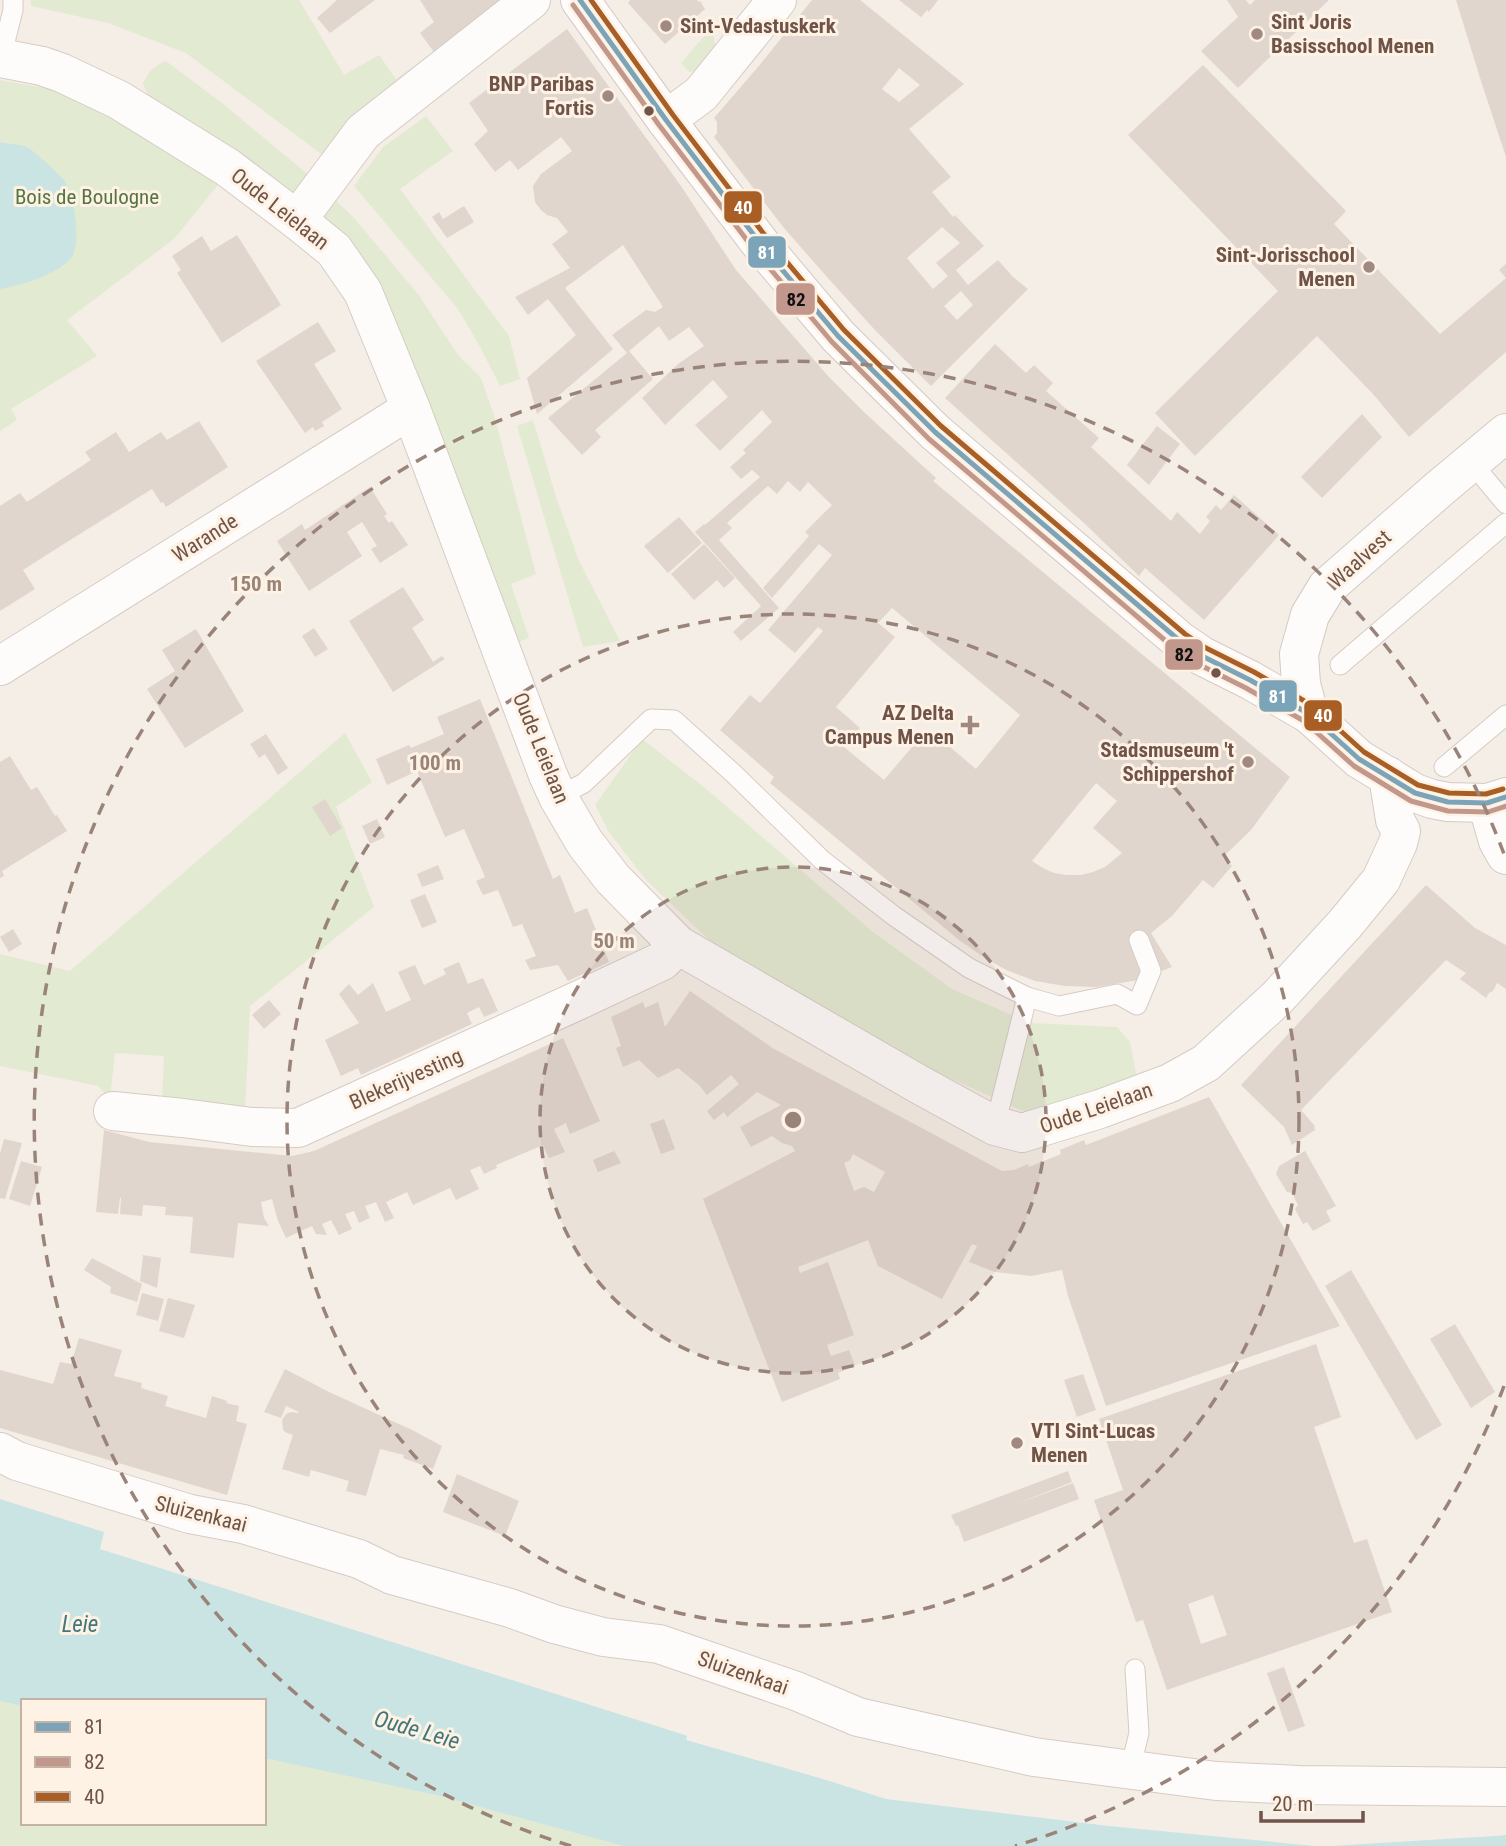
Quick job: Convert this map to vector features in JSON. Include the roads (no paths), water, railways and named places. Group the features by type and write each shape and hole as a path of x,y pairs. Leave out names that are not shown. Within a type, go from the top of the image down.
{"street":[{"path":"297,220 363,132 531,0"},
{"path":"580,0 666,120 763,247 838,337 935,432 1180,641 1202,656 1309,714 1359,759 1415,793 1438,783 1448,802 1496,800 1498,841 1506,855"},
{"path":"666,120 701,94 777,0"},
{"name":"Oude Leielaan","path":"0,58 42,66 62,73 119,100 227,167 334,250 363,292 411,409 558,797 585,843 613,879 678,945 995,1126 1021,1133 1100,1109 1170,1083 1206,1063 1277,998 1345,924 1381,880 1401,831 1427,810 1438,783"},
{"name":"Warande","path":"0,666 411,409"},
{"name":"Waalvest","path":"1309,714 1301,684 1299,654 1310,615 1327,587 1506,433"},
{"path":"1388,776 1395,820 1401,831"},
{"name":"Blekerijvesting","path":"113,1111 252,1127 298,1128 662,961 678,945"},
{"name":"Sluizenkaai","path":"0,1452 17,1461 190,1514 243,1524 359,1559 392,1575 554,1623 603,1637 659,1644 796,1691 858,1717 1034,1758 1216,1781 1506,1787"}],"lane":[{"path":"0,58 13,10 13,0"},
{"path":"1471,462 1506,504"},
{"path":"1340,665 1506,523"},
{"path":"1438,783 1506,715"},
{"path":"558,797 584,783 651,719 674,720 822,860 851,883 969,968 1027,997 1059,1006 1117,994 1137,1005 1151,971 1139,940"},
{"path":"995,1126 1027,997"},
{"path":"1130,1770 1139,1733 1135,1668"}],"water":[{"path":"0,142 27,147 64,180 73,206 76,238 73,255 68,262 29,282 0,289"},
{"name":"Leie","path":"0,1499 104,1532 100,1549 886,1799 1109,1826 1315,1846 623,1846 440,1796 266,1758 266,1699 21,1699 21,1706 0,1701"},
{"path":"1506,1835 1506,1846 1331,1846 1495,1836"}],"place":[{"name":"Sint-Vedastuskerk","path":"666,26"},
{"name":"Sint Joris Basisschool Menen","path":"1257,34"},
{"name":"BNP Paribas Fortis","path":"608,96"},
{"name":"Sint-Jorisschool Menen","path":"1369,267"},
{"name":"AZ Delta Campus Menen","path":"970,725"},
{"name":"Stadsmuseum 't Schippershof","path":"1248,762"},
{"name":"VTI Sint-Lucas Menen","path":"1017,1443"}],"park label":[{"name":"Bois de Boulogne","path":"87,197"}],"water label":[{"name":"Oude Leie","path":"417,1730"}]}
